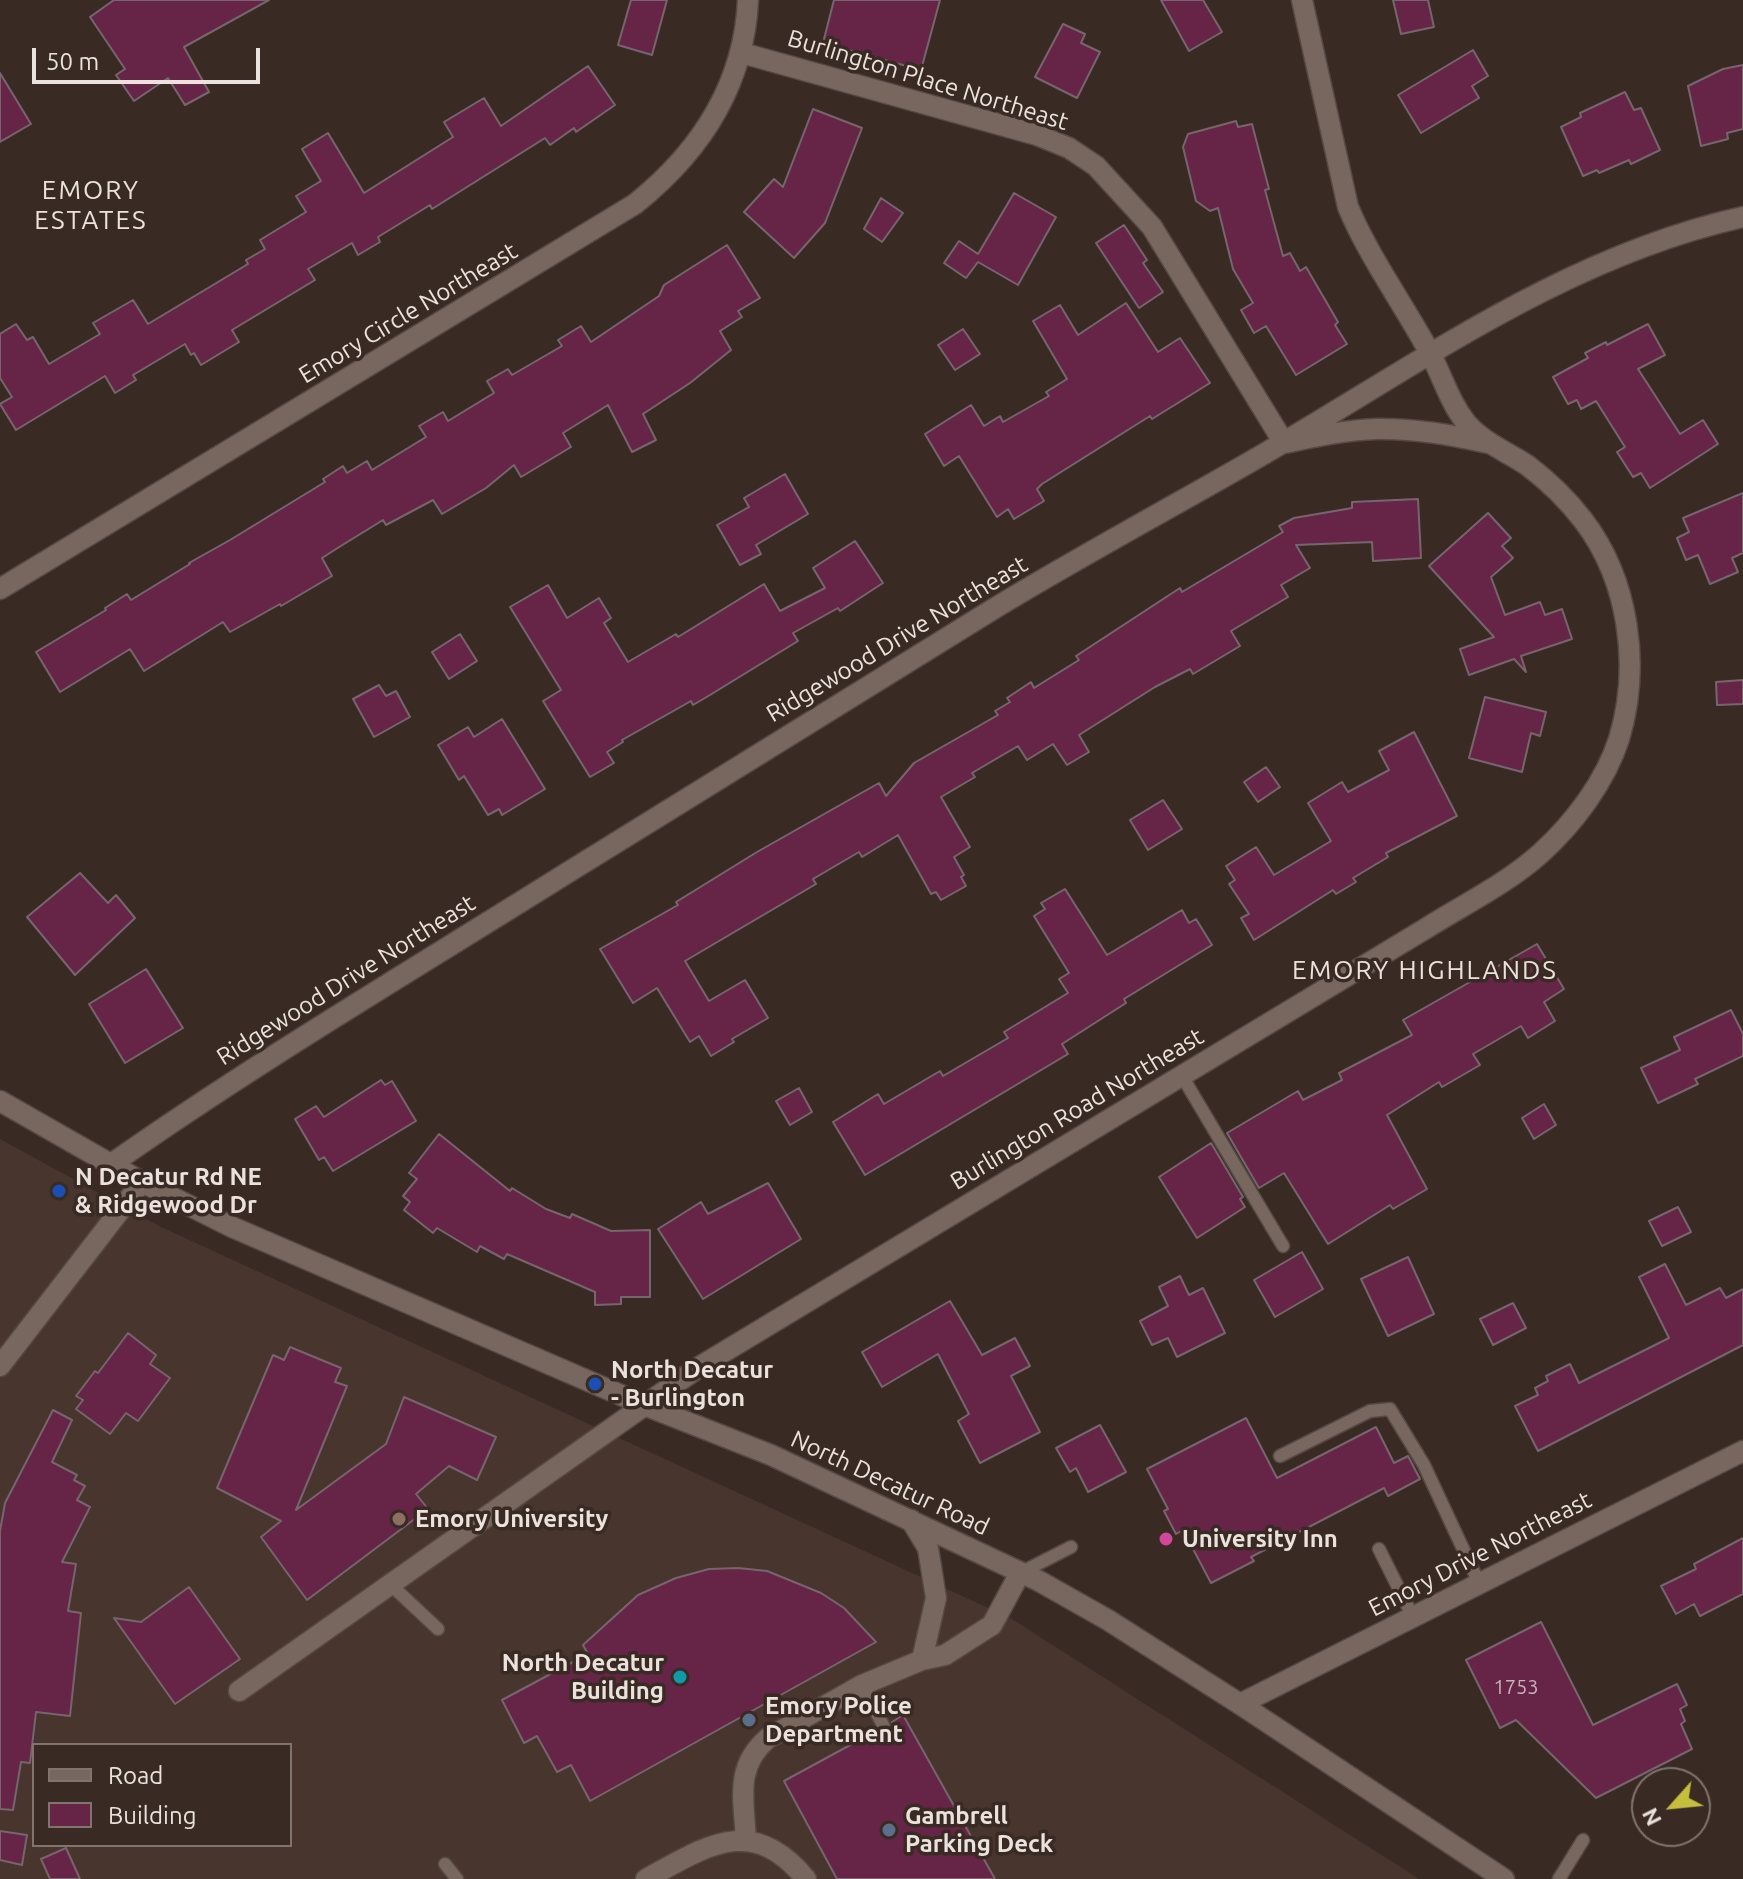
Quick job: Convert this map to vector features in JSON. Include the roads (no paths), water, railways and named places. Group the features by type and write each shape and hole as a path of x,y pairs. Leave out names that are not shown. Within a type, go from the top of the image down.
{"street":[{"name":"Emory Circle Northeast","path":"0,589 635,204 661,183 698,142 728,89 742,53 748,0"},
{"name":"Burlington Road Northeast","path":"239,1691 699,1367 1425,929 1540,854 1591,796 1619,740 1629,678 1630,650 1619,593 1600,546 1566,499 1548,481 1470,427 1457,410 1431,355 1370,252 1348,207 1302,0"},
{"name":"Burlington Place Northeast","path":"742,53 1037,135 1069,148 1096,166 1152,227 1284,443"},
{"name":"Ridgewood Drive Northeast","path":"110,1165 162,1127 328,1022 999,605 1284,443 1486,320 1588,269 1685,232 1743,217"},
{"name":"Burlington Road Northeast","path":"1284,443 1330,433 1376,429 1417,430 1492,444"},
{"name":"North Decatur Road","path":"0,1101 110,1165 232,1227 644,1405 771,1455 1020,1573 1108,1620 1504,1879"},
{"path":"0,1366 142,1182"},
{"name":"Emory Drive Northeast","path":"1240,1704 1743,1451"},
{"path":"911,1520 928,1548 936,1598 922,1660"},
{"path":"746,1840 745,1766 756,1748 768,1738 862,1685 922,1660 945,1655 992,1625 1020,1573"},
{"path":"646,1879 701,1849 726,1840 746,1840 775,1851 792,1862 806,1879"}],"lane":[{"path":"1182,1076 1283,1246"},
{"path":"1280,1456 1370,1411 1390,1409 1424,1465 1479,1583"},
{"path":"1020,1573 1071,1547"},
{"path":"1379,1549 1413,1617"},
{"path":"391,1585 438,1629"},
{"path":"862,1685 884,1727"},
{"path":"1559,1879 1583,1840"},
{"path":"445,1864 457,1879"}],"place":[{"name":"N Decatur Rd NE & Ridgewood Dr","path":"59,1191"},
{"name":"North Decatur - Burlington","path":"595,1384"},
{"name":"Emory University","path":"399,1519"},
{"name":"University Inn","path":"1166,1539"},
{"name":"North Decatur Building","path":"680,1677"},
{"name":"Emory Police Department","path":"749,1720"},
{"name":"Gambrell Parking Deck","path":"889,1830"}],"district":[{"name":"EMORY ESTATES","path":"91,205"},
{"name":"EMORY HIGHLANDS","path":"1425,970"}]}
